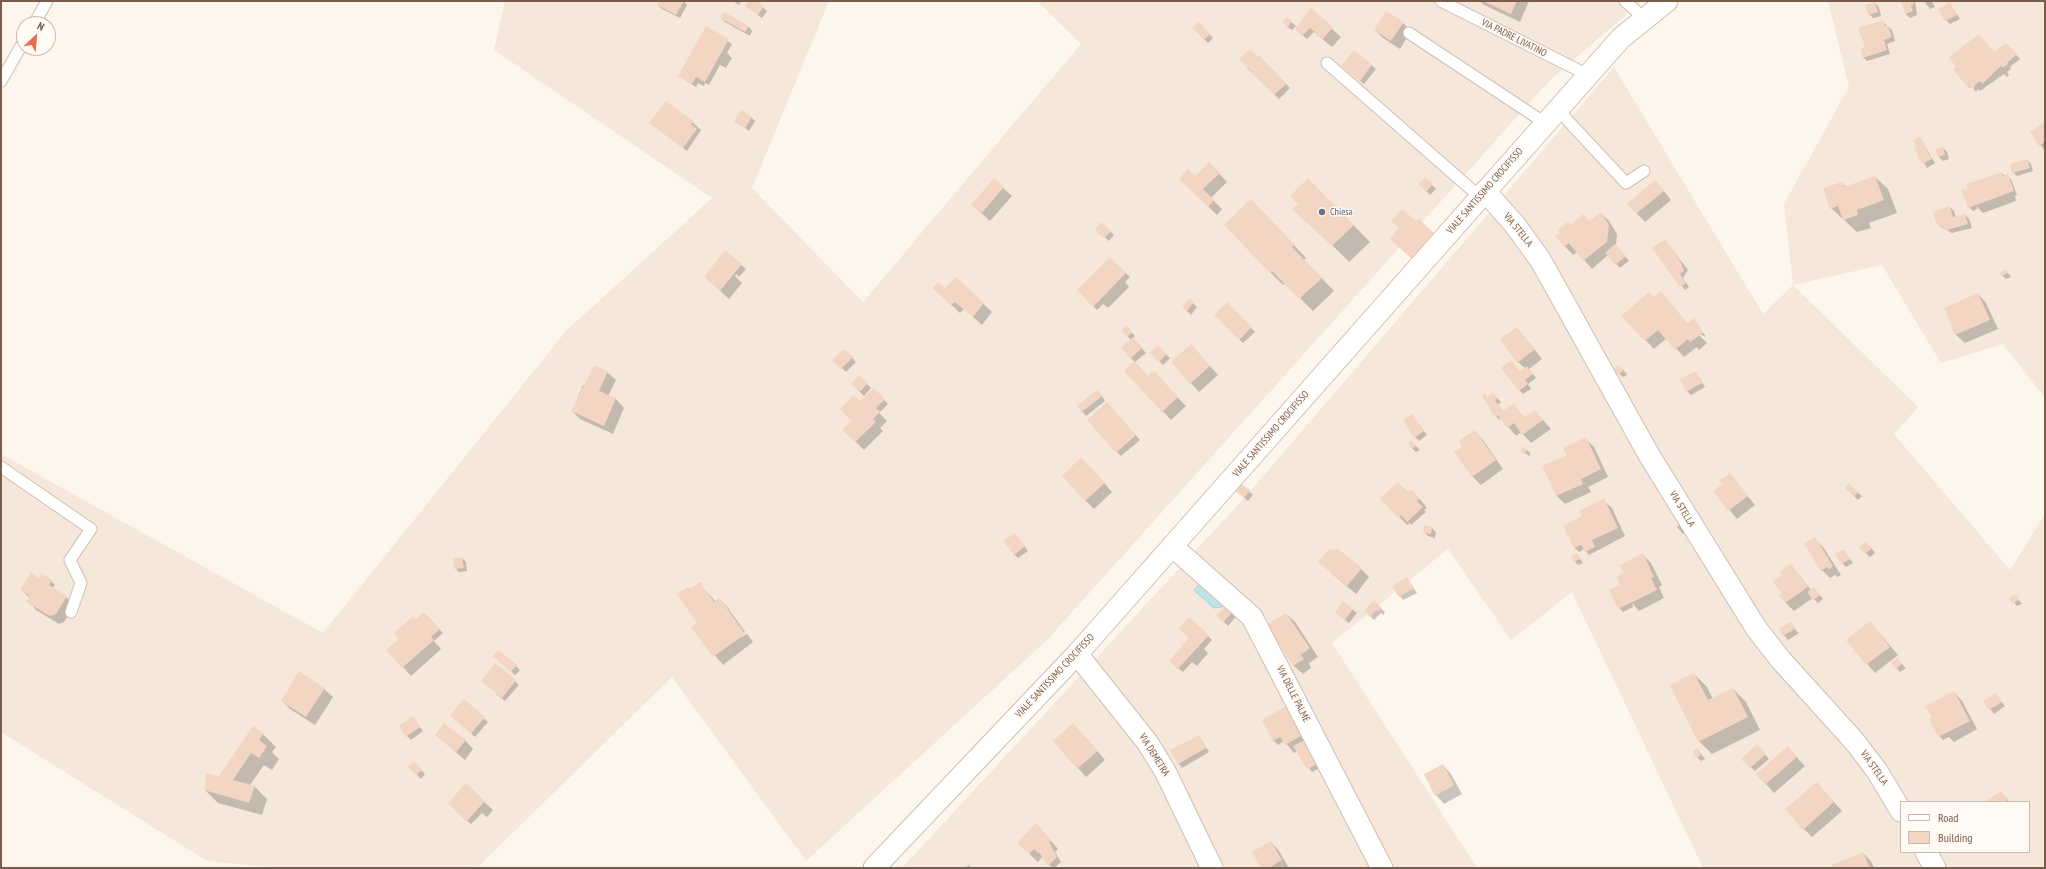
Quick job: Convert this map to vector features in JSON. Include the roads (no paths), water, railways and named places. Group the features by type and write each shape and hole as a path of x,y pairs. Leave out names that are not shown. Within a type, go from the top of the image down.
{"street":[{"name":"VIALE SANTISSIMO CROCIFISSO","path":"874,868 1077,654 1621,38 1667,1"},
{"name":"VIA STELLA","path":"1482,194 1516,225 1541,261 1649,455 1756,628 1780,659 1855,742 1877,771 1900,809"},
{"name":"VIA DELLE PALME","path":"1172,546 1252,616 1382,868"},
{"name":"VIA DEMETRA","path":"1077,654 1147,742 1165,771 1212,868"},
{"path":"1927,853 1935,868"}],"lane":[{"path":"39,16 47,1"},
{"name":"VIA PADRE LIVATINO","path":"1441,1 1588,75"},
{"path":"1625,1 1645,19"},
{"path":"1409,33 1551,116 1626,184 1644,171"},
{"path":"1,81 16,55"},
{"path":"1327,63 1482,194"},
{"path":"1,467 91,529 70,560 81,583 71,612"}],"water":[{"path":"1203,580 1223,603 1222,607 1214,608 1194,590"}],"place":[{"name":"Chiesa","path":"1322,212"}]}
